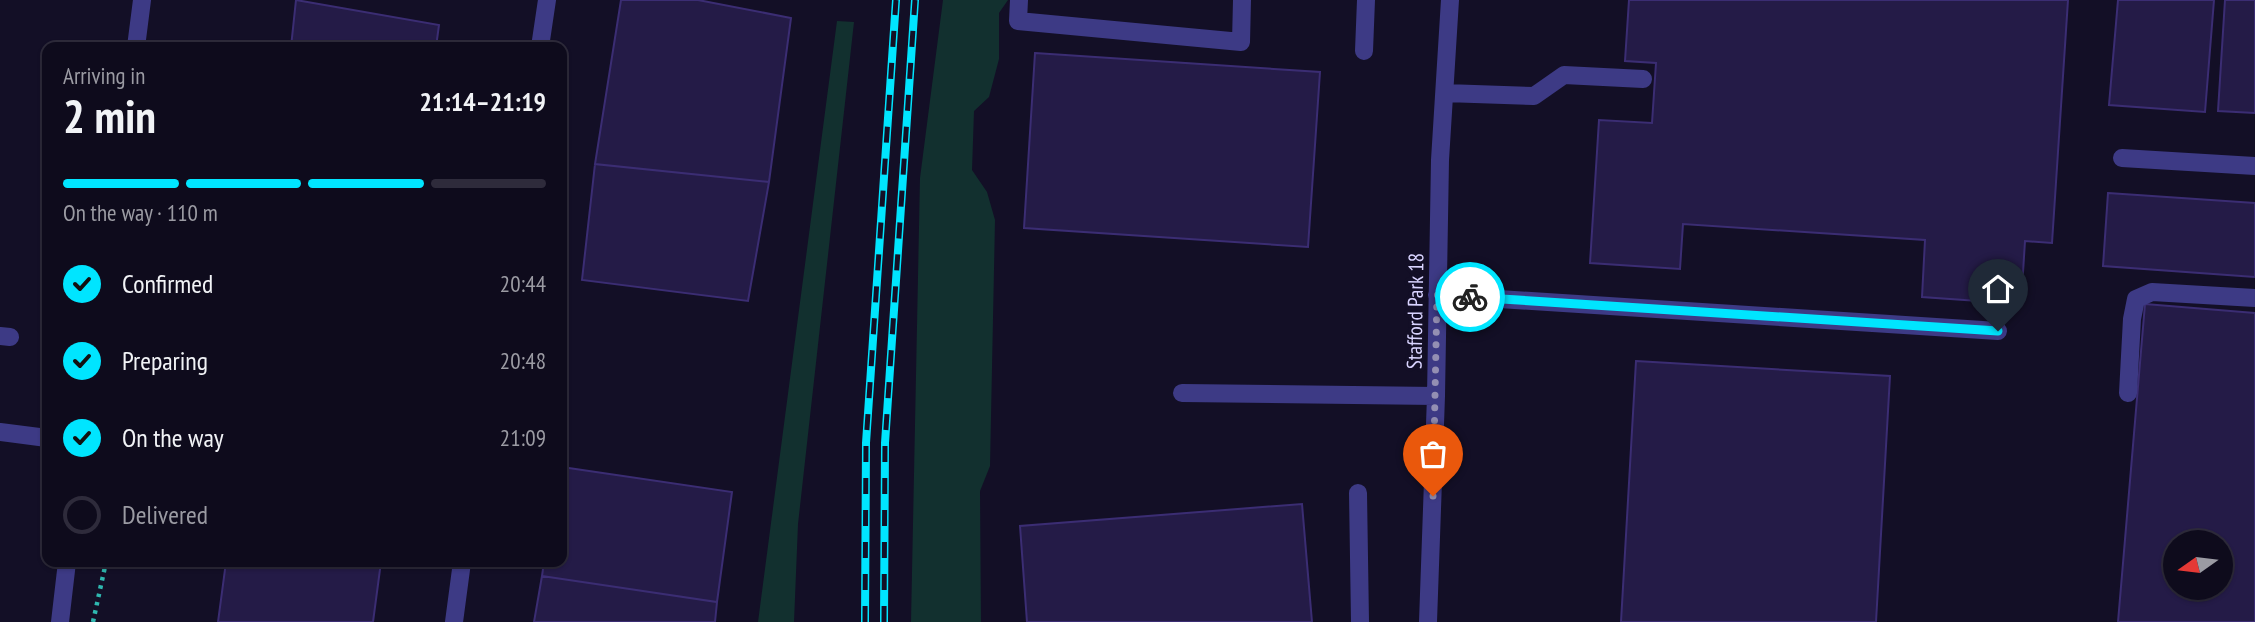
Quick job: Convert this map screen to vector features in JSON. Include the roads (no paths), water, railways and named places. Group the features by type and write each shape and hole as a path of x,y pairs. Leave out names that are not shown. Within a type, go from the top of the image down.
{"street":[{"path":"137,42 142,0"},
{"path":"541,42 547,0"},
{"path":"1019,0 1018,22 1241,42 1242,0"},
{"path":"1364,51 1366,0"},
{"name":"Stafford Park 18","path":"1428,622 1437,295 1450,0"},
{"path":"1445,93 1534,96 1564,75 1643,79"},
{"path":"2122,158 2255,166"},
{"path":"2128,393 2132,319 2136,299 2152,292 2255,298"},
{"path":"1437,295 1998,331"},
{"path":"1182,393 1436,396"},
{"path":"0,432 42,437"},
{"path":"1357,493 1360,622"},
{"path":"60,622 66,567"},
{"path":"454,622 461,567"}],"railway":[{"path":"865,622 866,443 896,0"},
{"path":"884,622 885,443 915,0"}]}
